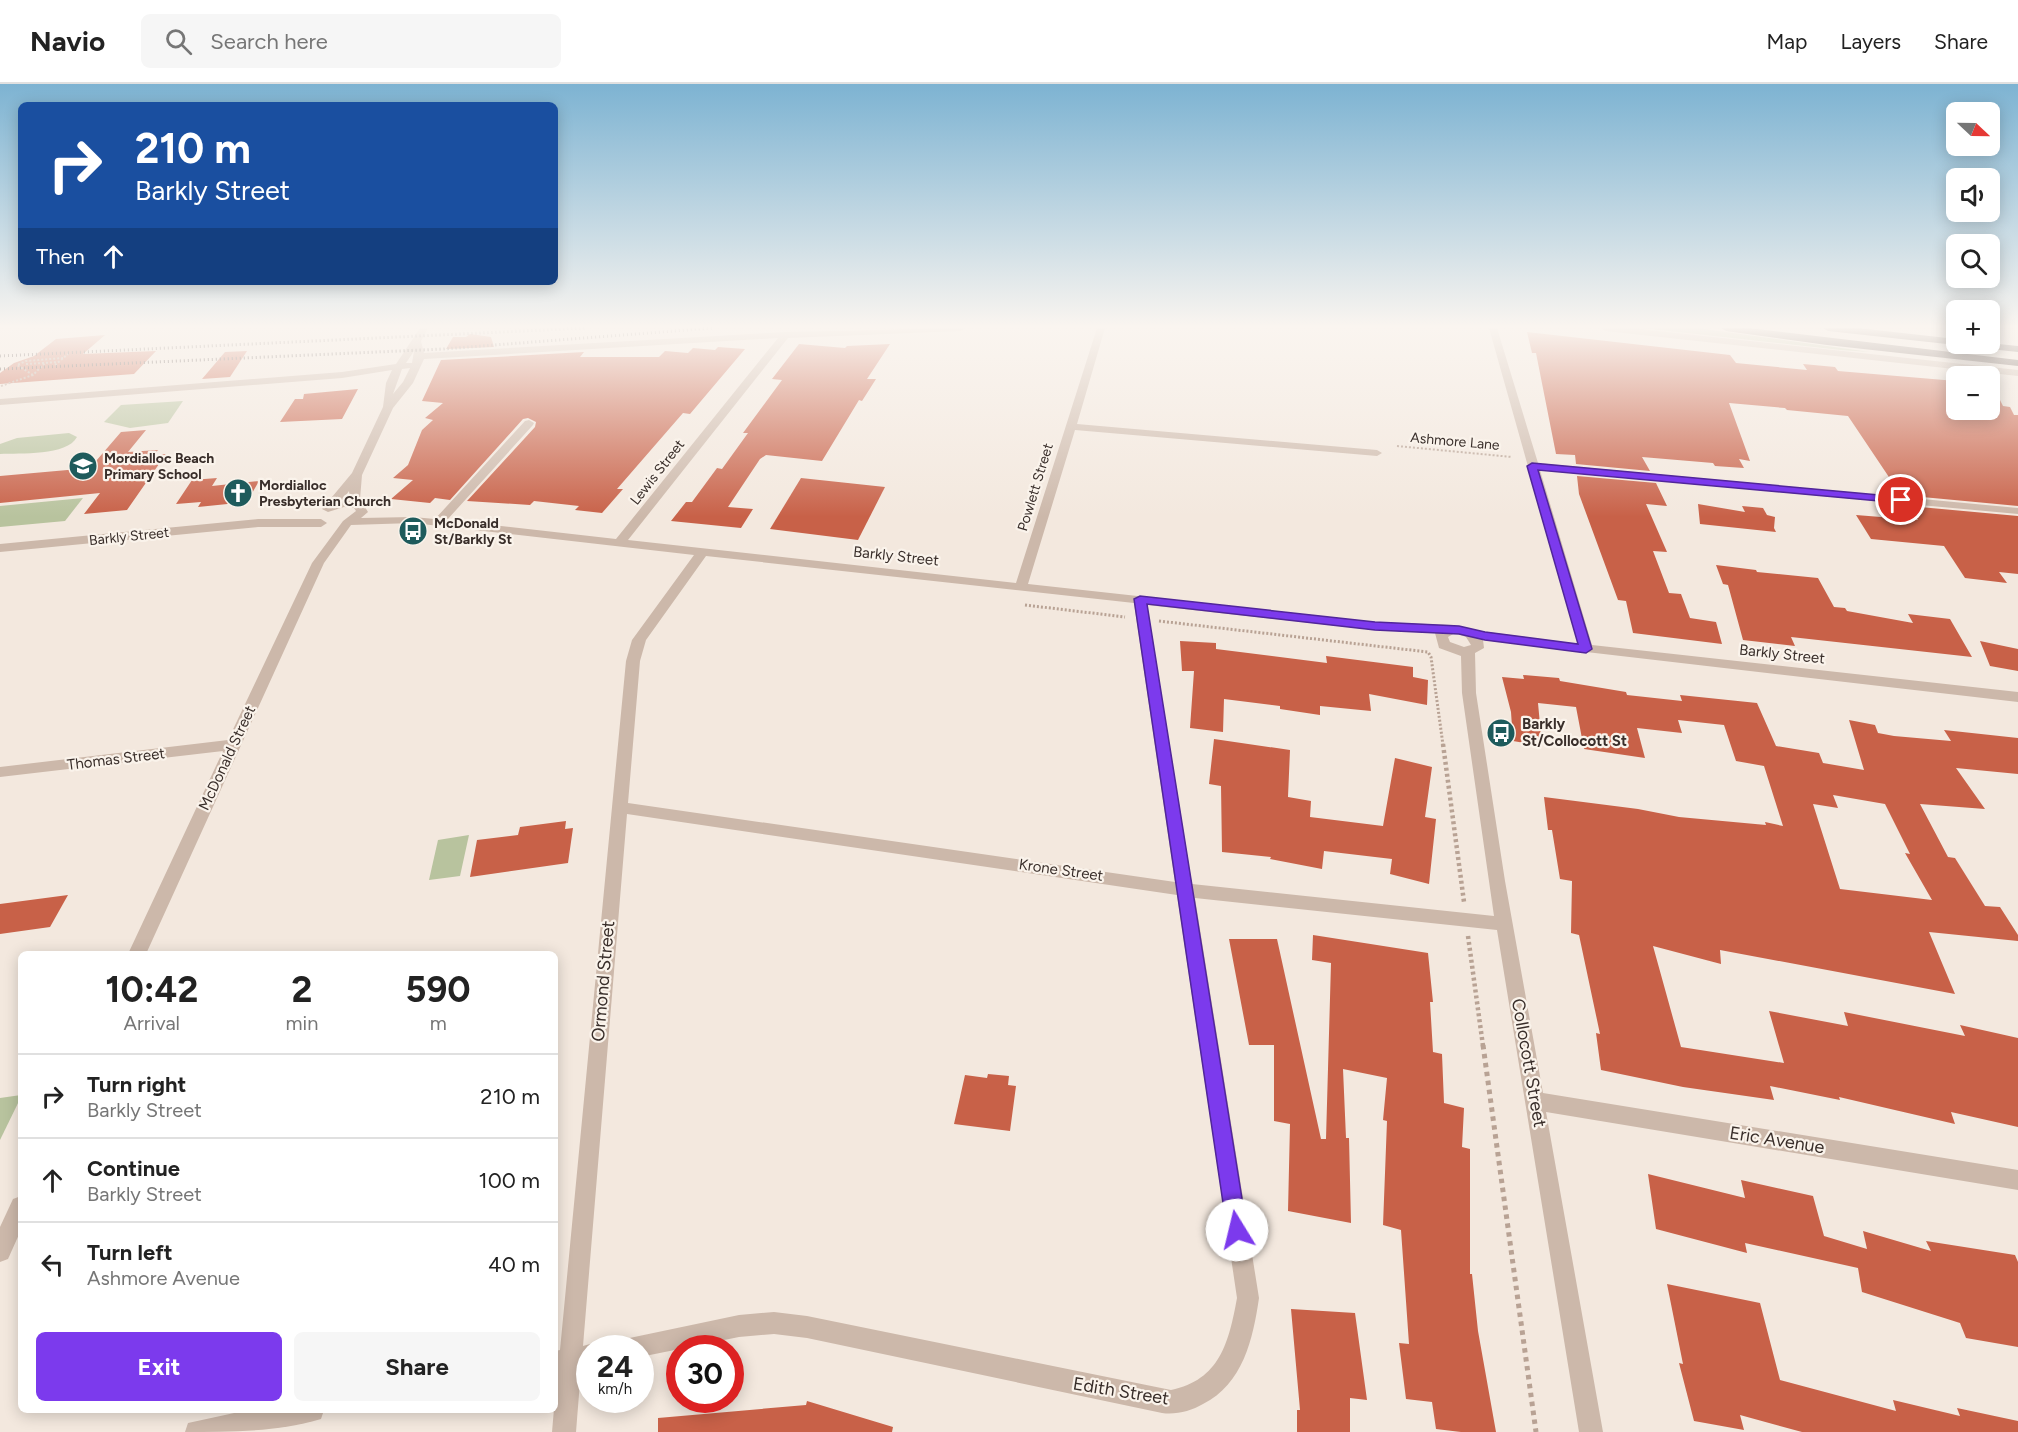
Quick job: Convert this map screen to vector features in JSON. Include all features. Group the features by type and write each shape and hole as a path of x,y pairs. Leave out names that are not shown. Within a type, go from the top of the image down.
{"street":[{"path":"0,402 141,391"},
{"path":"388,407 389,391"},
{"path":"322,524 318,517 329,508 357,474 388,407 401,391"},
{"name":"Lewis Street","path":"620,542 740,391"},
{"name":"Powlett Street","path":"1021,586 1081,391"},
{"path":"1510,391 1586,649"},
{"path":"438,523 529,423"},
{"path":"1070,426 1377,453"},
{"path":"1532,466 2018,511"},
{"path":"357,474 354,499 358,506"},
{"name":"Barkly Street","path":"258,524 343,504 413,520 1021,586 1142,609 1375,626 1447,641"},
{"name":"McDonald Street","path":"138,951 318,563 348,522 361,514 358,506"},
{"name":"Barkly Street","path":"0,548 258,524 335,525 348,522 413,520"},
{"name":"McDonald Street","path":"318,563 324,532 322,524"},
{"name":"Ormond Street","path":"564,1432 635,648 702,551"},
{"name":"Edith Street","path":"654,1343 739,1326 774,1323 807,1327 1171,1402 1196,1395 1218,1382 1234,1357 1244,1327 1248,1298 1142,609"},
{"path":"1447,641 1459,630 1472,644"},
{"path":"1447,641 1472,644"},
{"name":"Collocott Street","path":"1447,641 1469,693"},
{"name":"Barkly Street","path":"1472,644 1542,644 2018,697"},
{"name":"Collocott Street","path":"1472,644 1469,693 1504,924 1592,1432"},
{"name":"Thomas Street","path":"0,772 233,745"},
{"name":"Krone Street","path":"619,807 1185,888 1504,924"},
{"name":"Eric Avenue","path":"1536,1101 2018,1180"},
{"path":"0,1251 18,1212"},
{"path":"197,1432 296,1413"}],"path":[{"name":"Ashmore Lane","path":"1396,446 1512,457"},
{"path":"1019,605 1142,609 1428,652 1431,657 1447,767 1536,1432"}],"green space":[{"path":"183,401 168,423 130,428 104,422 121,405"},
{"path":"69,433 77,437 64,448 42,452 0,454 0,444 17,438"},
{"path":"83,498 65,521 0,527 0,506"},
{"path":"469,835 460,876 429,880 438,840"},
{"path":"18,1095 18,1103 0,1140 0,1098"}],"building":[{"path":"357,391 342,419 280,422 295,399 303,399 304,394"},
{"path":"427,391 710,391 690,414 683,413 617,489 623,489 602,513 575,510 579,506 534,501 530,505 467,501 535,427 536,422 528,418 523,419 450,500 435,498 430,503 391,499 413,480 393,478 408,465 422,430 433,420 425,418 443,403 422,401"},
{"path":"774,391 868,391 862,401 859,400 822,461 766,455 760,459 728,507 753,509 741,528 671,521 686,502 692,502 717,468 722,469 748,433 743,433"},
{"path":"1544,391 1946,391 1946,420 2000,420 2000,400 2003,406 2010,407 2014,415 2018,415 2018,506 1901,495 1848,416 1785,408 1729,403 1750,461 1739,459 1744,468 1642,457 1650,471 1576,464 1575,455 1556,454"},
{"path":"146,430 128,452 158,450 154,455 166,454 127,510 84,514 100,493 0,503 0,476 90,468 121,432"},
{"path":"1577,476 1656,483 1667,506 1646,504 1667,552 1653,551 1669,593 1681,594 1690,618 1716,622 1722,644 1633,633 1626,601 1618,600 1579,494"},
{"name":"Mordialloc Presbyterian Church","path":"217,478 212,486 259,481 247,502 198,507 201,502 176,504 192,480"},
{"path":"801,478 885,487 858,540 770,529"},
{"path":"1698,504 1745,512 1742,506 1763,508 1767,515 1775,517 1776,532 1700,524"},
{"path":"1909,506 2018,516 2018,574 1999,572 2007,583 1965,578 1944,546 1871,539 1856,515 1918,520"},
{"path":"1716,565 1818,578 1834,607 1845,608 1847,611 1913,623 1908,614 1950,619 1972,657 1791,637 1795,646 1743,640 1728,585 1723,584"},
{"path":"1180,641 1216,643 1216,649 1327,663 1326,656 1413,667 1413,677 1428,680 1427,705 1369,694 1371,711 1320,706 1320,715 1280,709 1280,706 1224,699 1223,732 1190,728 1194,671 1182,671"},
{"path":"1980,641 2018,649 2018,671 1990,666"},
{"path":"1523,675 1559,678 1560,681 1626,692 1627,695 1682,701 1680,695 1757,703 1776,746 1819,753 1823,763 1864,770 1849,720 1875,725 1878,733 1894,736 1951,741 1944,730 2018,738 2018,774 1956,768 1985,809 1920,804 1948,857 1955,858 1985,906 2000,907 2018,935 2018,941 1929,932 1955,994 1720,950 1721,964 1653,946 1681,1047 1784,1063 1769,1011 1848,1026 1844,1012 1965,1036 1960,1025 2018,1038 2018,1127 1951,1112 1955,1124 1839,1097 1840,1100 1770,1086 1774,1100 1683,1087 1601,1070 1596,1033 1600,1034 1579,935 1571,933 1572,881 1560,879 1552,830 1548,830 1544,797 1638,809 1679,817 1766,825 1765,822 1783,826 1764,766 1736,761 1724,725 1678,720 1682,733 1637,728 1645,758 1584,749 1576,707 1538,703 1542,746 1513,741 1511,712 1502,677 1524,679","holes":["1833,795 1885,804 1910,854 1905,853 1932,900 1840,889 1813,804 1838,808"]},
{"path":"1214,739 1290,750 1288,797 1311,801 1310,817 1383,826 1395,758 1432,767 1425,817 1436,819 1429,884 1390,874 1392,859 1324,851 1322,869 1270,859 1271,857 1222,852 1221,786 1209,784"},
{"path":"566,821 565,829 573,828 568,863 470,877 477,840 518,835 520,827"},
{"path":"68,895 50,927 0,934 0,904"},
{"path":"1313,935 1428,953 1433,1002 1430,1002 1433,1052 1442,1054 1444,1103 1464,1108 1462,1147 1470,1149 1470,1274 1472,1274 1478,1331 1496,1432 1436,1429 1432,1402 1406,1399 1399,1343 1409,1344 1401,1230 1383,1225 1387,1121 1383,1120 1387,1078 1343,1069 1346,1138 1349,1138 1351,1223 1288,1211 1290,1124 1274,1121 1274,1045 1249,1045 1229,939 1277,939 1321,1139 1326,1139 1331,963 1312,960"},
{"path":"988,1074 1009,1076 1008,1085 1016,1086 1010,1131 954,1124 965,1075 987,1078"},
{"path":"1648,1174 1745,1198 1741,1180 1813,1196 1824,1236 1867,1249 1863,1231 1931,1251 1926,1241 2015,1255 2018,1262 2018,1347 1966,1338 1960,1323 1862,1292 1858,1268 1745,1243 1747,1253 1656,1229"},
{"path":"1667,1284 1760,1303 1780,1380 1896,1411 1893,1400 1960,1416 1957,1408 2018,1421 2018,1432 1802,1432 1740,1415 1744,1430 1694,1421 1679,1363 1683,1364"},
{"path":"1291,1309 1355,1313 1367,1400 1350,1398 1350,1432 1297,1432 1297,1410 1300,1410"},
{"path":"807,1401 893,1427 892,1432 658,1432 658,1418 744,1413 744,1410 806,1405"}],"place":[{"name":"Mordialloc Beach Primary School","path":"83,466"},
{"name":"Mordialloc Presbyterian Church","path":"238,493"},
{"name":"McDonald St/Barkly St","path":"413,531"},
{"name":"Barkly St/Collocott St","path":"1501,733"}],"route":[{"path":"1237,1230 1140,599 1375,626 1453,629 1471,634 1586,649 1532,466 1901,500"}]}
